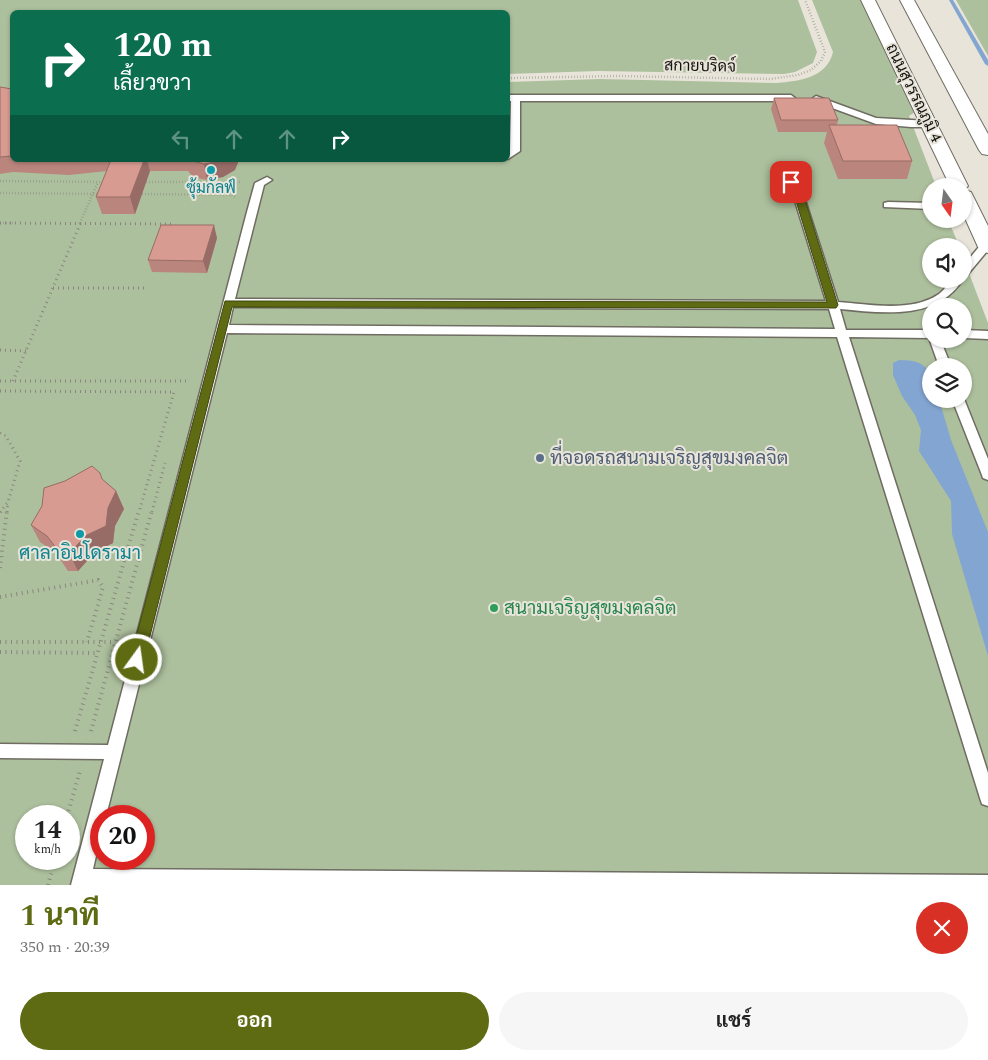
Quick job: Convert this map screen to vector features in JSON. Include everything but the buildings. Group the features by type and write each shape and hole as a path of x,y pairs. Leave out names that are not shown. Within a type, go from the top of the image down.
{"street":[{"name":"ถนนสุวรรณภูมิ 4","path":"868,0 955,178"},
{"name":"ถนนสุวรรณภูมิ 4","path":"907,0 988,150"},
{"path":"972,215 987,246"}],"lane":[{"path":"510,155 515,151 512,98 811,98 827,101 860,117 897,124 928,124"},
{"path":"263,181 228,303 81,881 988,884"},
{"path":"791,182 796,187 988,798"},
{"path":"888,206 922,206"},
{"path":"972,263 987,246"},
{"path":"228,303 833,305 892,308 926,305 943,296 950,288"},
{"path":"222,329 922,334"},
{"path":"972,334 988,335"},
{"path":"962,408 988,475"},
{"path":"0,751 114,752"}],"path":[{"name":"สกายบริดจ์","path":"510,78 600,75 770,79 800,75 819,65 823,59 824,52 805,0"},
{"path":"0,181 108,182"},
{"path":"136,182 263,181"},
{"path":"13,381 98,182"},
{"path":"0,193 109,194"},
{"path":"142,194 232,195 240,200"},
{"path":"0,223 173,224"},
{"path":"52,288 148,288"},
{"path":"0,350 26,350"},
{"path":"186,391 191,372"},
{"path":"0,381 188,381"},
{"path":"0,391 174,392 69,753"},
{"path":"0,433 6,436 20,461 8,502 0,568"},
{"path":"70,805 167,456"},
{"path":"0,512 8,502"},
{"path":"0,597 98,580 103,587 87,642"},
{"path":"0,642 115,642"},
{"path":"0,652 98,653"},
{"path":"48,885 52,870"}],"green space":[{"name":"สนามเจริญสุขมงคลจิต","path":"0,0 798,0 817,52 813,63 795,72 784,74 598,71 510,74 510,10 10,10 10,162 510,162 510,82 600,79 777,83 803,79 825,68 833,52 812,0 863,0 918,110 909,116 933,178 922,178 922,228 952,228 956,238 922,238 922,288 972,288 972,281 988,323 988,885 0,885"},
{"path":"956,0 988,0 988,56"}],"water":[{"path":"899,360 922,364 922,408 942,408 951,440 988,532 988,656 952,534 951,501 919,451 921,430 915,415 902,396 893,375 893,363"}],"waterway":[{"path":"951,0 988,64"}],"place":[{"name":"ซุ้มกัลฟ์","path":"211,170"},
{"name":"ที่จอดรถสนามเจริญสุขมงคลจิต","path":"540,458"},
{"name":"ศาลาอินโดรามา","path":"80,534"},
{"name":"สนามเจริญสุขมงคลจิต","path":"494,608"}],"route":[{"path":"137,660 228,303 833,305 796,187 791,182"}]}
